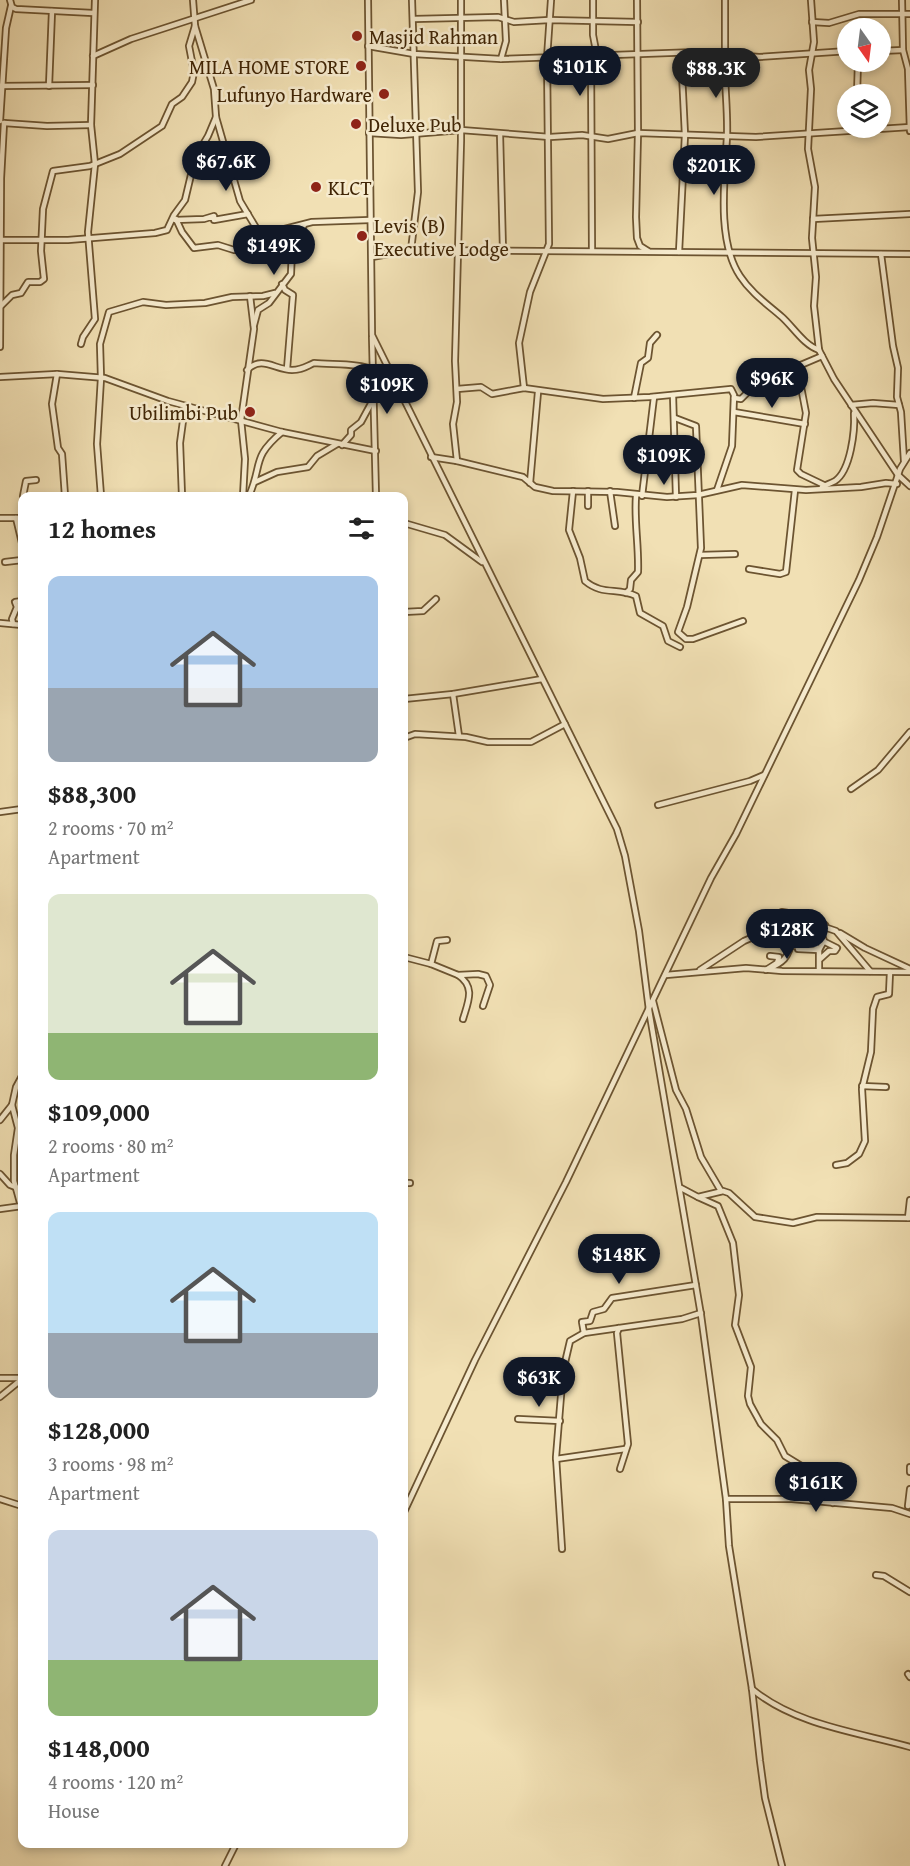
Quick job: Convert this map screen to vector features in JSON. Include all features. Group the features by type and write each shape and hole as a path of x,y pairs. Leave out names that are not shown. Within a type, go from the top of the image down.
{"street":[{"path":"81,344 82,337 95,319 88,238 90,197 96,164 91,125 95,0"},
{"path":"176,219 194,248 218,244 234,250 252,250 259,243 260,233 240,201 216,117 214,89 193,18 193,0"},
{"path":"93,57 131,39 251,0"},
{"path":"368,0 372,335 377,492"},
{"path":"411,250 417,213 417,134 412,0"},
{"path":"457,461 453,424 457,388 455,361 461,130 459,20 461,0"},
{"path":"501,58 506,41 504,0"},
{"path":"524,388 519,343 530,292 549,237 548,58 551,0"},
{"path":"593,0 597,56"},
{"path":"637,0 637,238 640,246 648,251"},
{"path":"725,0 725,53"},
{"path":"811,0 814,42 809,70 811,90 808,149 815,187 814,306 819,350 828,370 850,405 898,475 910,486"},
{"path":"891,128 910,128 902,0"},
{"path":"10,3 16,9 93,13"},
{"path":"0,347 2,86 10,3"},
{"path":"49,86 52,11"},
{"path":"2,13 9,14"},
{"path":"812,22 829,23 859,14 910,14"},
{"path":"414,19 459,20 498,17 514,22 549,20 638,22"},
{"path":"1,306 12,295 21,293 28,282 40,282 44,279 43,209 53,171 96,164 133,147 162,126 172,104 187,91 194,72 189,54 195,26"},
{"path":"368,46 414,54 460,58 548,58 681,53 725,53 759,57 837,52"},
{"path":"891,51 906,52"},
{"path":"679,252 685,135 681,53"},
{"path":"715,53 724,57 727,137 725,217 730,253 739,276 758,299 786,321 808,346 819,350"},
{"path":"591,56 592,250"},
{"path":"2,86 93,85"},
{"path":"0,240 42,241 160,233 167,230 185,200 191,168 216,117"},
{"path":"1,122 47,126 91,125"},
{"path":"369,133 401,135 461,130 608,139 638,133 727,137 837,131"},
{"path":"501,134 503,251"},
{"path":"198,152 227,151"},
{"path":"170,224 176,219 204,219 214,216 214,220 248,214"},
{"path":"813,219 910,214"},
{"path":"260,233 265,234 304,225 370,220"},
{"path":"243,492 245,459 241,420 256,314 269,303 291,274 292,248 304,225"},
{"path":"372,257 411,250 910,254"},
{"path":"880,254 898,368 897,399 904,461"},
{"path":"282,284 285,290 293,295 288,369"},
{"path":"101,492 97,444 101,378 100,340 109,312 143,302 166,305 205,303 275,293"},
{"path":"250,296 254,329"},
{"path":"372,335 621,839 639,931 648,1010 701,1312 726,1499 729,1546 752,1689 765,1798 782,1866"},
{"path":"634,398 641,363 648,358 650,343 657,335"},
{"path":"734,398 741,399 756,384 822,356"},
{"path":"247,370 252,365 262,362 288,369 306,369 314,363 360,365 374,370"},
{"path":"797,366 806,413 798,471 824,485"},
{"path":"57,374 52,404 58,448 62,454 65,492"},
{"path":"0,377 57,374 101,378 185,406 282,432 376,451"},
{"path":"457,388 481,387 488,393 497,394 524,388 589,399 654,397 729,389 734,398 731,447 717,490"},
{"path":"530,483 538,392"},
{"path":"673,395 676,497"},
{"path":"255,482 277,472 308,467 317,456 351,435 351,430 360,422 375,396"},
{"path":"625,593 630,590 631,580 638,572 638,526 634,511 639,496 654,397"},
{"path":"850,405 899,405"},
{"path":"182,492 180,443 185,406"},
{"path":"817,489 838,478 853,445 854,410"},
{"path":"734,412 804,424"},
{"path":"675,418 696,426 698,495 701,510 700,555 678,633 686,639 693,639 743,621"},
{"path":"252,490 259,456 282,432"},
{"path":"408,1503 475,1359 566,1182 711,878 736,834 859,580 897,484 898,475 910,453"},
{"path":"431,457 523,477 543,490 610,491 639,496 698,495 742,485 817,489 897,484"},
{"path":"24,492 26,481 36,480"},
{"path":"749,569 782,574 786,572 795,489"},
{"path":"573,490 569,530 578,551 585,580 600,591 636,596 640,613 663,626 668,641 680,647"},
{"path":"588,491 588,506"},
{"path":"610,491 615,526"},
{"path":"0,518 16,518 18,526"},
{"path":"408,524 445,535 484,563"},
{"path":"700,555 735,554"},
{"path":"5,562 18,560"},
{"path":"408,612 423,611 436,599"},
{"path":"13,624 12,619 17,607 15,602 18,602"},
{"path":"0,623 18,625"},
{"path":"408,699 453,694 542,679"},
{"path":"453,694 459,736"},
{"path":"408,737 416,734 459,736 485,741 531,742 565,724"},
{"path":"851,789 878,770 910,732"},
{"path":"658,805 750,781 764,775"},
{"path":"0,812 18,810"},
{"path":"782,912 836,931 870,971"},
{"path":"781,925 782,912"},
{"path":"782,912 812,917 910,971"},
{"path":"697,971 744,941 781,925 804,920"},
{"path":"792,923 791,933 794,936"},
{"path":"818,925 824,942"},
{"path":"766,970 781,964 788,957 792,939 780,932"},
{"path":"431,964 437,941 447,940"},
{"path":"819,960 837,948 824,942 814,943 819,950 819,960 819,970"},
{"path":"791,946 798,946 798,949 819,950"},
{"path":"766,970 777,963 779,957 770,956"},
{"path":"408,958 458,975 466,982 470,989 463,1019"},
{"path":"666,975 746,968 910,971"},
{"path":"836,1165 847,1163 864,1146 862,1086 871,1052 874,1006 878,997 889,994 890,972"},
{"path":"458,975 478,974 488,978 490,985 483,1006"},
{"path":"652,1001 676,1089 686,1109 701,1157 721,1191"},
{"path":"18,1083 12,1105 18,1128 14,1155 14,1181 18,1188"},
{"path":"862,1086 886,1087"},
{"path":"0,1119 12,1105"},
{"path":"0,1174 10,1185 18,1188"},
{"path":"681,1188 718,1206 731,1235 739,1281 735,1325 736,1333 750,1364 748,1396 750,1404 762,1424 777,1440 784,1456 816,1476 832,1503"},
{"path":"698,1197 721,1191 729,1193 755,1217 793,1223 817,1217 909,1218 910,1200"},
{"path":"0,1209 18,1207"},
{"path":"584,1333 582,1322 590,1321 592,1312 604,1309 612,1298 696,1285"},
{"path":"562,1549 556,1459 563,1371 572,1338 584,1333 682,1319 701,1312"},
{"path":"619,1329 617,1333 628,1446 620,1469"},
{"path":"0,1378 18,1379"},
{"path":"0,1397 18,1382"},
{"path":"518,1419 560,1421"},
{"path":"556,1459 626,1449"},
{"path":"910,1467 910,1472"},
{"path":"908,1506 910,1489"},
{"path":"726,1499 774,1498 892,1508 910,1514"},
{"path":"0,1499 18,1503"},
{"path":"876,1575 884,1576 910,1592"},
{"path":"752,1689 767,1702 815,1723 910,1747"},
{"path":"225,1866 234,1848"}],"place":[{"name":"Masjid Rahman","path":"357,36"},
{"name":"MILA HOME STORE","path":"361,66"},
{"name":"Lufunyo Hardware","path":"384,94"},
{"name":"Deluxe Pub","path":"356,124"},
{"name":"KLCT","path":"316,187"},
{"name":"Levis (B) Executive Lodge","path":"362,236"},
{"name":"Ubilimbi Pub","path":"250,412"}]}
